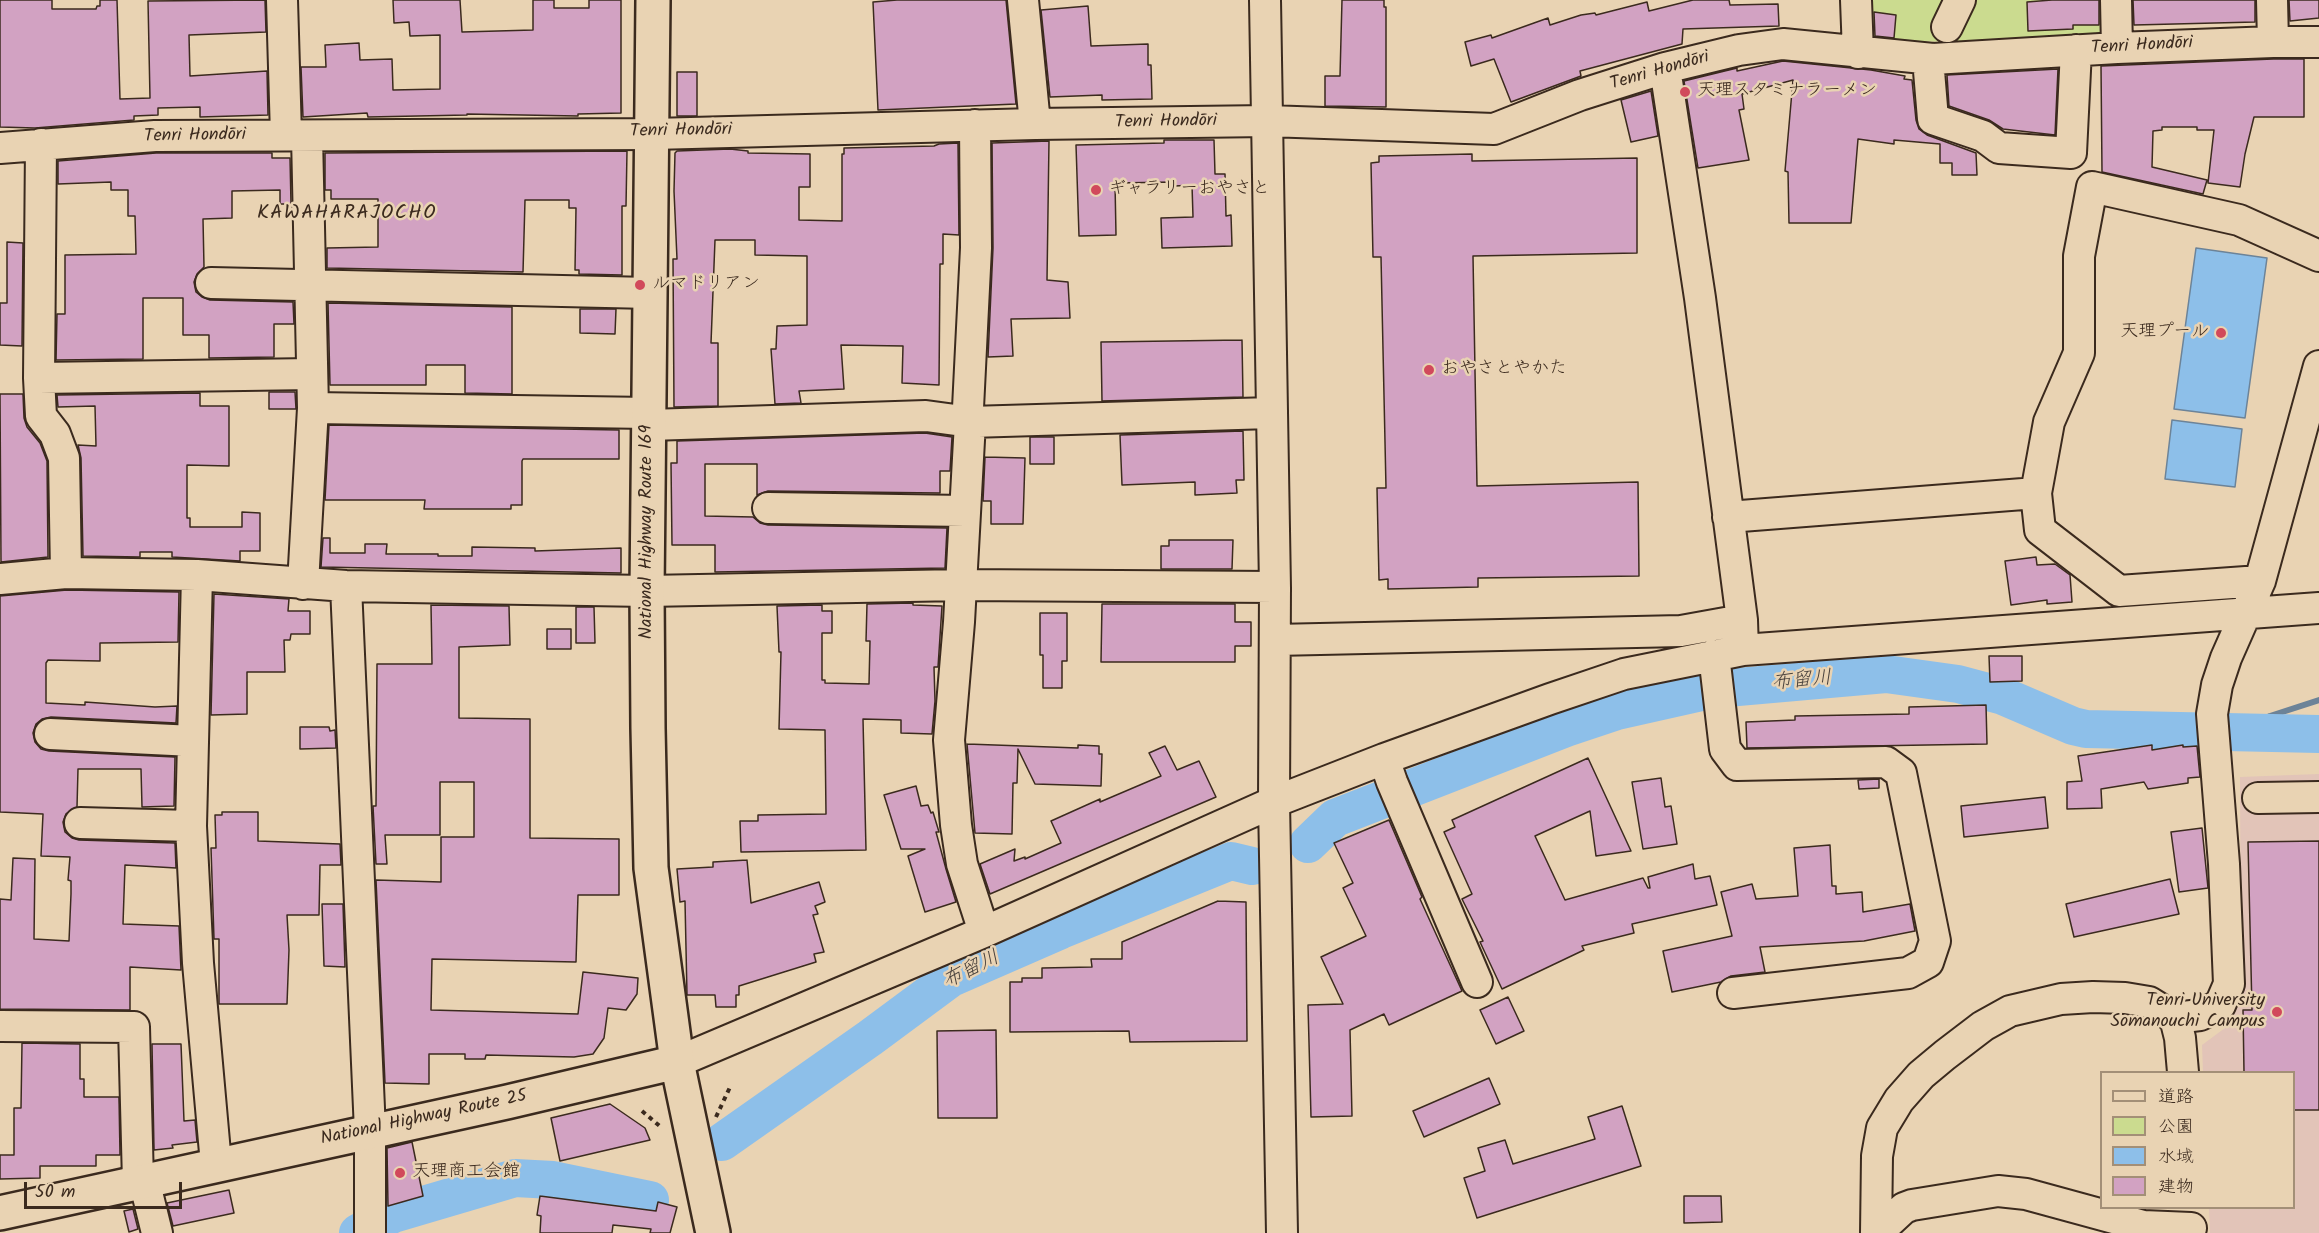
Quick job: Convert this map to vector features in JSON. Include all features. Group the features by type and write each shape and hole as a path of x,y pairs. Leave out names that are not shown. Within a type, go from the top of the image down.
{"highway":[{"name":"National Highway Route 169","path":"653,0 647,591 651,868 677,1062"},
{"name":"National Highway Route 25","path":"0,1213 507,1102 677,1062"},
{"path":"677,1062 713,1233"}],"street":[{"path":"282,0 312,285 313,408 303,584"},
{"path":"1023,0 1035,124"},
{"path":"1265,0 1275,587 1274,802 1282,1233"},
{"path":"1856,0 1858,52"},
{"path":"1947,27 1960,0"},
{"path":"2116,0 2117,48"},
{"path":"2272,0 2273,42"},
{"name":"Tenri Hondōri","path":"0,148 155,136 652,134 975,125 1268,121 1494,129 1580,95 1665,68 1739,50 1783,44 1928,59 2117,48 2319,42"},
{"path":"1928,59 1933,118 1983,136 1999,148 2071,153 2076,50"},
{"path":"1665,68 1700,298 1742,620 1743,650"},
{"path":"975,125 976,248 968,408 970,422 949,740 952,786 962,864 984,932"},
{"path":"40,144 39,378 41,416 55,434 64,458 66,573"},
{"path":"2260,581 2119,591 2040,530 2036,493 2049,422 2079,352 2079,256 2092,187 2239,220 2319,256"},
{"path":"211,284 651,292"},
{"path":"1876,1233 1877,1156 1882,1128 1899,1100 1921,1075 1983,1026 2010,1011 2061,999 2125,998 2149,1002 2175,1018 2200,1015 2220,1005 2229,984 2224,864 2212,714 2217,685 2260,581 2319,366"},
{"path":"39,378 312,374"},
{"path":"313,408 650,419 926,416 970,422 1271,413"},
{"path":"1728,517 2036,493"},
{"path":"768,508 965,511"},
{"path":"0,579 66,573 197,575 346,586 647,591 961,585 1275,587"},
{"path":"197,575 191,826 198,963 216,1164"},
{"path":"346,586 370,1131 370,1228"},
{"path":"677,1062 984,932 1274,802 1388,770 1550,699 1624,674 1715,667 1743,650 2319,608"},
{"path":"1275,640 1681,631 1742,620"},
{"path":"1715,667 1725,750 1737,765 1886,762 1901,773 1935,941 1928,962 1908,973 1733,993"},
{"path":"50,734 193,741"},
{"path":"1388,770 1477,982"},
{"path":"2258,798 2319,796"},
{"path":"80,823 191,826"},
{"path":"2175,1018 2180,1038 2183,1071"},
{"path":"0,1026 134,1027 141,1181 157,1233"},
{"path":"1876,1233 1904,1208 1912,1205 1998,1191 2019,1193 2143,1226 2190,1223"}],"path":[{"path":"711,1122 715,1120 731,1085"},
{"path":"642,1111 666,1130"}],"shaded area":[{"name":"Tenri University Somanouchi Campus","path":"2319,774 2319,1233 2210,1233 2209,1209 2295,1209 2295,1071 2203,1071 2202,1045 2229,1025 2241,999 2240,777"}],"green space":[{"path":"1865,0 2107,0 2108,40 1867,42"}],"water":[{"name":"天理プール","path":"2196,248 2267,258 2245,418 2174,409"},
{"path":"2172,420 2242,429 2235,487 2165,479"}],"building":[{"path":"0,0 52,0 52,9 96,9 100,6 100,0 117,0 120,99 150,98 148,1 265,0 266,32 189,35 190,76 267,71 268,115 200,117 200,107 158,108 158,115 134,116 134,120 35,128 0,127"},
{"path":"393,0 460,0 462,32 533,30 533,0 554,0 554,8 589,8 589,0 621,0 621,113 578,114 578,116 467,114 368,117 367,113 303,117 301,67 326,67 325,45 359,43 360,60 392,59 393,90 440,89 440,35 410,36 409,22 394,23"},
{"path":"1006,0 1016,104 878,110 873,2"},
{"path":"1342,0 1384,0 1384,7 1386,7 1386,107 1325,106 1325,76 1340,76"},
{"path":"1693,0 1729,0 1730,5 1778,4 1779,26 1683,29 1682,44 1580,71 1581,76 1511,102 1494,59 1471,66 1465,42 1491,35 1492,38 1548,18 1550,25 1581,15 1595,13 1596,15 1647,2 1649,11"},
{"path":"2099,0 2099,25 2073,25 2073,29 2028,31 2027,2"},
{"path":"2133,0 2255,0 2255,22 2134,25"},
{"path":"2289,0 2319,0 2319,18 2290,21"},
{"path":"1088,6 1091,46 1148,44 1152,99 1102,100 1102,95 1050,97 1041,10"},
{"path":"1874,12 1896,15 1894,38 1875,36"},
{"path":"2304,59 2304,117 2254,117 2240,187 2208,183 2214,130 2197,130 2197,127 2162,127 2162,130 2153,131 2152,167 2207,180 2203,194 2102,172 2101,66"},
{"path":"1783,61 1871,70 1905,76 1904,79 1912,80 1919,129 1927,135 1976,153 1977,175 1952,175 1952,163 1940,163 1940,144 1894,140 1894,144 1858,139 1851,223 1789,223 1788,172 1785,171 1793,80 1742,94 1744,109 1739,110 1749,160 1698,168 1684,81 1737,68 1737,71"},
{"path":"2058,69 2055,135 2003,129 1989,120 1949,106 1947,75"},
{"path":"677,72 697,72 697,116 677,116"},
{"path":"1651,91 1658,136 1631,142 1621,100"},
{"path":"1164,140 1214,140 1215,174 1225,174 1226,216 1231,215 1232,246 1162,248 1161,218 1193,217 1192,185 1175,186 1175,182 1115,183 1116,235 1079,236 1076,145 1164,143"},
{"path":"1049,141 1047,280 1068,282 1070,318 1011,319 1013,356 988,357 993,248 992,143"},
{"path":"958,143 959,235 943,234 943,264 940,264 939,385 902,383 903,346 841,345 844,389 799,391 801,403 775,404 771,349 776,349 777,326 807,325 807,256 755,255 755,240 715,240 711,343 718,343 718,406 674,407 673,259 677,259 674,191 675,153 677,151 730,149 748,151 748,153 810,154 810,187 799,187 799,220 842,221 842,154 844,154 844,148 934,146"},
{"path":"627,151 626,206 622,206 622,275 579,274 579,270 575,270 576,208 569,208 569,200 525,200 523,272 327,268 327,248 378,247 378,199 331,199 331,190 325,190 325,153"},
{"path":"156,153 272,153 272,158 290,158 291,204 280,204 280,190 232,191 232,218 203,219 204,267 197,274 194,282 196,292 210,300 293,302 294,324 274,324 274,357 209,358 209,335 183,335 183,298 143,298 143,359 56,360 57,314 65,314 65,255 136,254 135,216 128,216 128,190 111,190 111,182 58,184 58,161"},
{"name":"おやさとやかた","path":"1472,154 1472,161 1637,158 1637,253 1473,256 1477,486 1638,482 1639,576 1478,578 1478,587 1388,589 1388,579 1379,580 1377,488 1386,488 1381,257 1373,257 1371,163 1379,162 1379,156"},
{"path":"7,242 23,243 22,346 0,345 0,303 7,303"},
{"path":"328,303 512,307 512,394 465,393 465,365 426,365 426,385 330,385"},
{"path":"580,309 616,309 615,334 580,333"},
{"path":"1242,340 1243,397 1102,401 1101,342"},
{"path":"269,392 295,392 296,409 269,409"},
{"path":"200,393 200,406 229,406 229,466 187,465 187,518 190,518 190,527 242,527 242,512 260,513 260,551 240,551 240,561 172,557 172,552 140,552 140,557 83,556 81,458 78,445 96,446 95,406 58,407 57,395"},
{"path":"0,394 23,394 24,418 27,427 40,443 47,461 48,557 1,562"},
{"path":"329,425 619,430 619,459 523,459 522,505 511,505 511,509 424,509 425,500 325,500"},
{"path":"1243,431 1244,480 1236,480 1237,493 1195,495 1195,482 1122,485 1120,435"},
{"path":"925,433 952,437 950,471 940,471 940,493 768,491 757,495 757,464 705,464 705,516 753,517 760,523 768,525 947,528 945,568 715,572 715,545 672,545 671,463 677,463 677,441"},
{"path":"1030,437 1054,437 1054,464 1030,464"},
{"path":"985,457 1025,458 1023,524 991,524 991,501 983,501"},
{"path":"323,538 330,538 330,553 365,553 365,544 387,544 386,554 438,554 438,556 472,556 472,547 535,548 535,551 621,548 621,573 321,567"},
{"path":"1169,540 1233,540 1232,569 1161,569 1161,546 1169,546"},
{"path":"2036,557 2037,565 2055,564 2070,575 2072,602 2047,604 2047,600 2011,605 2005,561"},
{"path":"67,590 179,592 178,642 100,643 100,661 48,660 46,663 46,703 85,705 85,702 155,707 177,706 176,723 51,717 42,719 36,724 33,733 35,742 41,749 49,751 175,757 174,806 142,807 141,769 78,769 77,807 66,814 63,822 65,832 79,840 175,843 176,868 125,865 123,924 179,926 181,970 130,967 130,1010 0,1009 0,899 11,900 13,858 35,859 34,939 69,941 71,881 68,880 70,857 41,856 43,814 0,812 0,596"},
{"path":"214,594 289,599 288,611 310,611 310,634 291,634 290,640 284,640 285,672 247,672 247,714 211,715"},
{"path":"913,603 913,605 942,606 938,667 934,667 935,701 932,734 901,733 901,720 863,719 866,850 741,852 740,821 758,821 758,815 826,814 825,730 779,729 781,652 779,652 777,606 822,605 822,611 832,611 832,633 822,633 822,680 825,680 825,683 869,684 870,641 866,641 867,604"},
{"path":"1102,604 1235,604 1235,622 1251,622 1251,646 1235,646 1235,662 1101,662"},
{"path":"431,605 509,606 510,645 459,647 459,718 530,719 530,838 619,839 619,895 578,895 576,962 432,959 431,1010 578,1014 583,972 638,978 637,994 626,1010 608,1008 604,1038 593,1054 574,1057 486,1055 485,1059 465,1059 465,1054 429,1054 429,1084 385,1083 376,880 441,882 441,837 474,837 474,782 440,782 440,835 385,835 387,864 376,864 373,806 376,806 377,664 432,664"},
{"path":"576,607 594,607 595,643 576,643"},
{"path":"1040,613 1067,613 1067,661 1062,661 1062,688 1043,688"},
{"path":"547,629 571,629 571,649 547,649"},
{"path":"1989,656 2022,656 2022,681 1990,682"},
{"path":"1986,705 1987,744 1747,748 1746,722 1795,720 1795,716 1909,714 1909,707"},
{"path":"300,727 329,727 330,731 335,730 336,748 300,749"},
{"path":"967,744 1078,748 1078,745 1099,746 1099,754 1102,754 1101,786 1035,784 1018,749 1017,783 1013,783 1012,834 975,833"},
{"path":"2152,745 2152,750 2183,745 2183,747 2197,746 2200,777 2188,778 2188,783 2148,789 2144,782 2101,789 2102,808 2067,809 2067,782 2082,781 2078,756"},
{"path":"1165,746 1177,770 1199,761 1216,797 990,894 980,864 1015,849 1014,861 1025,857 1025,859 1061,843 1051,821 1100,799 1100,802 1161,776 1149,753"},
{"path":"1588,758 1631,851 1596,856 1590,811 1535,836 1565,900 1643,878 1650,888 1648,877 1693,864 1695,879 1710,876 1717,905 1632,924 1634,933 1582,946 1584,950 1502,989 1480,942 1483,941 1462,899 1472,894 1444,832 1455,827 1452,820"},
{"path":"1661,778 1665,807 1671,806 1677,844 1643,849 1632,782"},
{"path":"1879,779 1879,788 1859,789 1858,780"},
{"path":"916,786 921,806 928,805 931,813 933,812 939,832 936,832 956,902 925,912 908,856 925,849 901,849 884,795"},
{"path":"2045,797 2048,828 1964,837 1961,806"},
{"path":"222,812 258,812 258,841 340,844 341,865 320,865 319,915 287,915 289,950 287,1004 219,1004 219,939 214,939 211,848 216,848 215,815 222,815"},
{"path":"1389,820 1422,897 1420,899 1462,991 1389,1025 1384,1014 1350,1030 1352,1116 1311,1117 1308,1005 1343,1004 1321,957 1366,936 1343,888 1353,883 1334,843"},
{"path":"2202,828 2208,888 2179,892 2171,832"},
{"path":"2319,841 2319,1110 2295,1110 2295,1071 2244,1071 2243,1010 2252,1010 2248,842"},
{"path":"1830,845 1832,886 1836,886 1836,894 1862,892 1863,912 1910,904 1915,931 1864,941 1760,947 1765,972 1731,976 1721,982 1672,992 1663,951 1732,936 1721,892 1752,884 1756,899 1798,896 1794,848"},
{"path":"747,860 751,903 819,882 825,902 815,906 818,914 813,915 824,952 814,954 816,962 739,986 736,1007 716,1007 715,995 687,995 685,901 680,902 677,869 713,867 713,862"},
{"path":"2170,879 2179,914 2074,937 2066,904"},
{"path":"1218,901 1246,902 1247,1041 1130,1042 1129,1031 1010,1032 1010,982 1022,982 1022,978 1042,978 1042,968 1092,967 1091,959 1122,959 1122,942"},
{"path":"322,904 343,904 345,967 324,966"},
{"path":"1508,997 1524,1031 1496,1044 1480,1010"},
{"path":"996,1030 997,1118 938,1118 937,1031"},
{"path":"22,1043 80,1044 80,1079 84,1079 84,1097 119,1097 120,1155 96,1155 96,1166 40,1166 40,1178 0,1179 0,1155 14,1155 14,1108 21,1108"},
{"path":"152,1044 181,1044 184,1121 195,1120 197,1142 154,1150"},
{"path":"1489,1078 1500,1104 1424,1137 1413,1111"},
{"path":"610,1104 645,1128 650,1140 560,1161 551,1118"},
{"path":"1622,1106 1641,1166 1477,1218 1464,1178 1485,1171 1478,1148 1505,1140 1513,1164 1595,1139 1588,1117"},
{"name":"天理商工会館","path":"412,1142 423,1196 388,1206 387,1148"},
{"path":"229,1190 234,1213 173,1226 167,1203"},
{"path":"540,1196 656,1211 658,1202 677,1207 670,1233 650,1233 651,1229 613,1225 612,1233 540,1233 541,1216 537,1215"},
{"path":"1684,1196 1721,1196 1722,1222 1684,1223"},
{"path":"133,1209 138,1229 129,1232 124,1211"}],"waterway":[{"name":"布留川","path":"1308,844 1335,818 1566,728 1617,711 1715,689 1886,674 1958,684 2003,696 2073,726 2086,729 2319,734"},
{"path":"2242,731 2270,716 2319,700"},
{"name":"布留川","path":"722,1142 951,978 1061,930 1231,861 1252,866"},
{"path":"358,1233 393,1214 515,1178 553,1180 650,1200"}],"place":[{"name":"天理スタミナラーメン","path":"1685,92"},
{"name":"ギャラリーおやさと","path":"1096,190"},
{"name":"ルマドリアン","path":"640,285"},
{"name":"天理プール","path":"2221,333"},
{"name":"おやさとやかた","path":"1429,370"},
{"name":"Tenri University Somanouchi Campus","path":"2277,1012"},
{"name":"天理商工会館","path":"400,1173"}],"district":[{"name":"KAWAHARAJOCHO","path":"347,215"}]}
